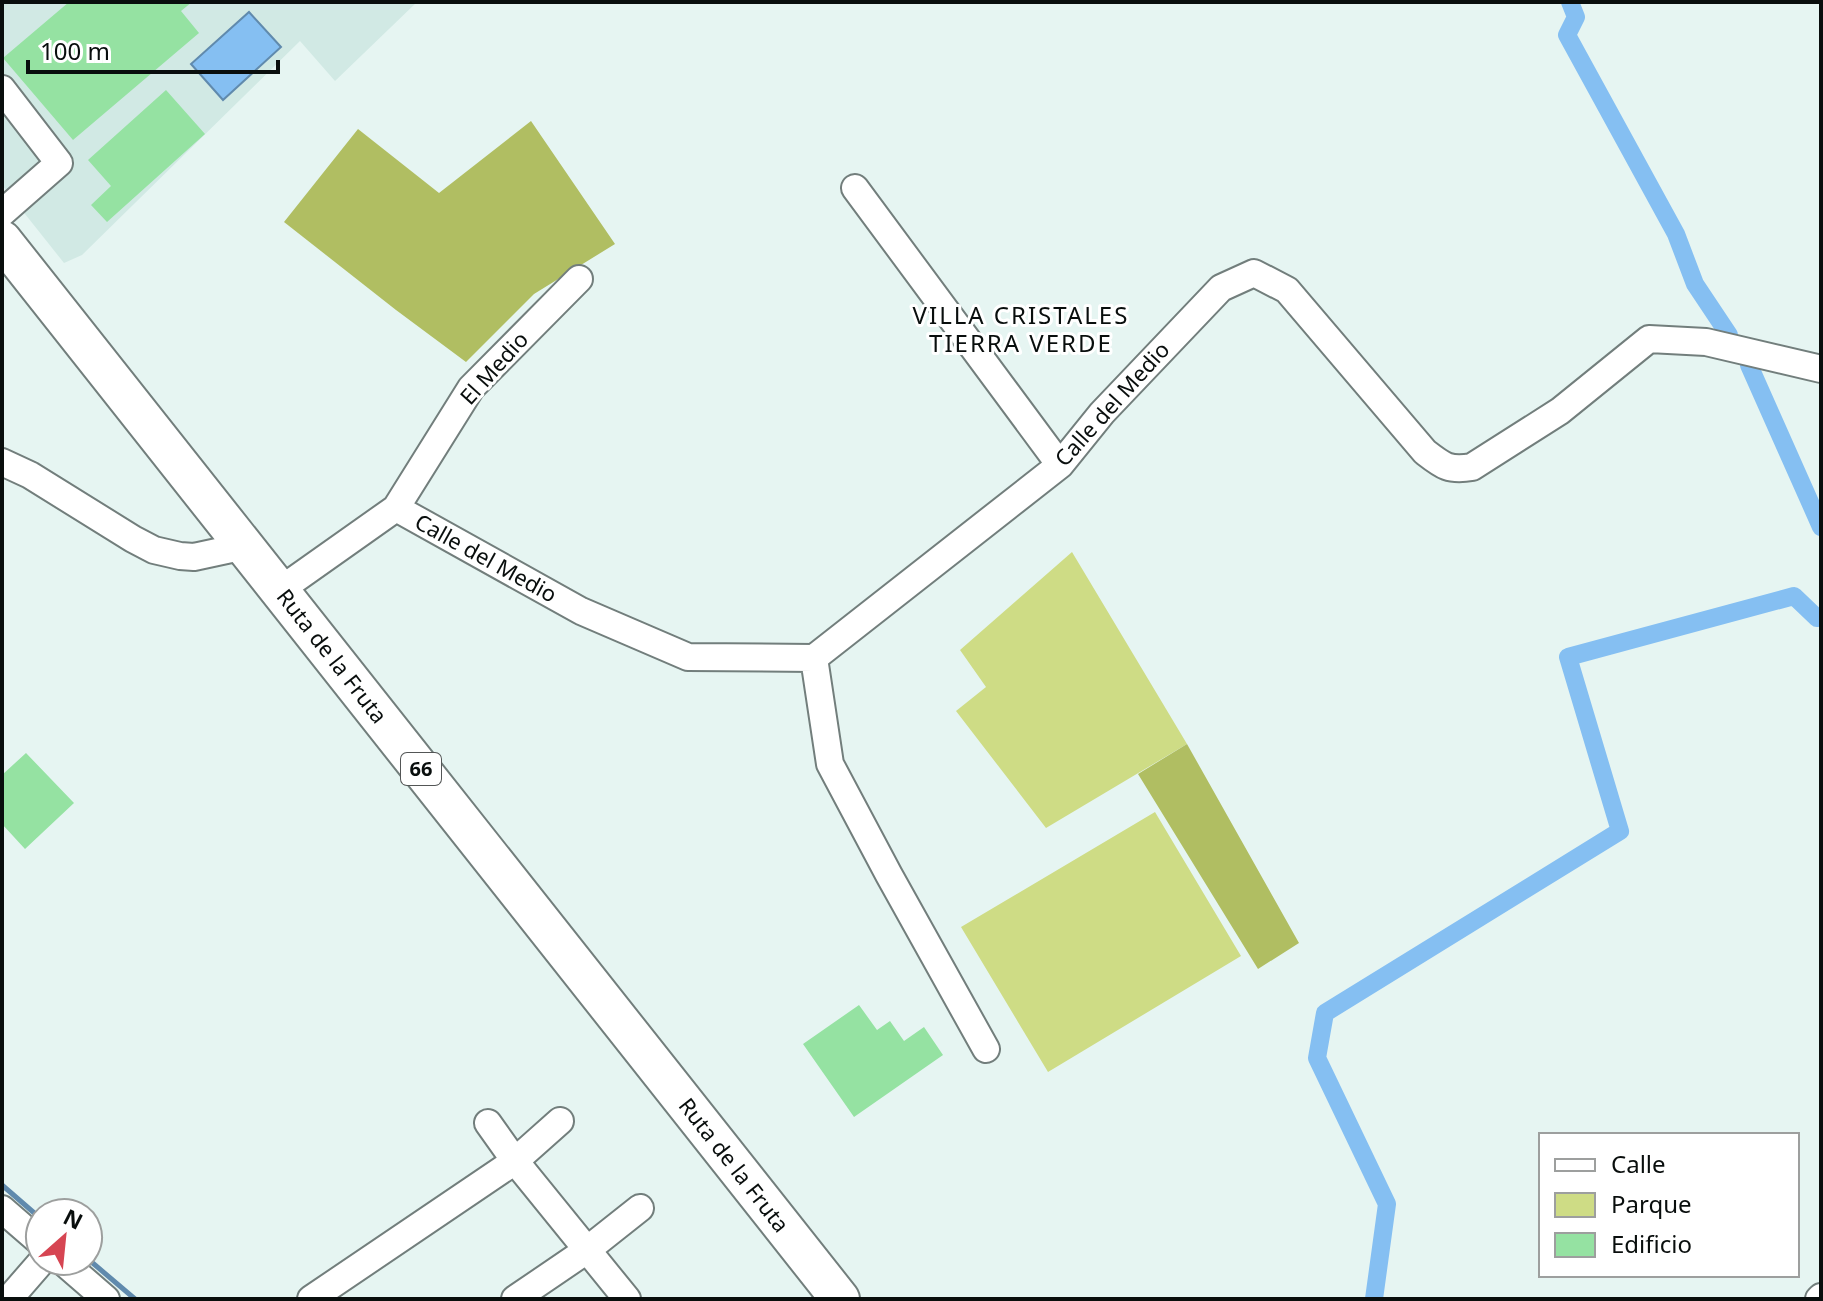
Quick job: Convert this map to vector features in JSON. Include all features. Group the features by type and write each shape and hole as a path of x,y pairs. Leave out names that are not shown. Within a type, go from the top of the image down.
{"highway":[{"name":"Ruta de la Fruta","path":"2,240 840,1299"}],"street":[{"path":"2,89 59,163 2,213"},
{"path":"855,188 1060,465"},
{"name":"Calle del Medio","path":"280,590 396,508 581,611 688,657 814,658 1060,465 1102,413 1221,288 1254,273 1287,290 1425,452 1455,470 1472,467 1560,411 1649,339 1706,342 1821,369"},
{"name":"El Medio","path":"396,508 471,388 579,279"},
{"path":"2,462 18,468 154,550 194,557 245,546"},
{"path":"814,658 830,764 986,1049"},
{"path":"311,1299 515,1161 560,1121"},
{"path":"488,1123 627,1299"},
{"path":"515,1299 587,1250 640,1208"},
{"path":"2,1209 24,1228"},
{"path":"9,1299 28,1277"},
{"path":"81,1277 106,1299"}],"shaded area":[{"path":"2,2 417,2 335,81 300,41 82,255 64,263 2,185"}],"green space":[{"path":"531,121 615,244 534,294 466,362 284,222 358,129 439,193"},
{"path":"1072,552 1187,744 1046,828 956,711 986,687 960,650"},
{"path":"1187,744 1299,943 1258,969 1138,774"},
{"path":"1155,812 1241,956 1048,1072 961,927"}],"water":[{"path":"249,12 281,47 223,100 191,64"}],"building":[{"path":"69,2 192,2 181,11 199,33 73,140 3,58"},
{"path":"166,90 205,134 107,222 91,205 111,186 88,160"},
{"path":"26,753 74,803 25,849 2,824 2,775"},
{"path":"859,1005 877,1030 890,1021 904,1041 924,1027 943,1055 854,1117 803,1044"}],"waterway":[{"path":"1570,2 1576,17 1567,35 1676,234 1695,284 1729,335"},
{"path":"1749,365 1821,527"},
{"path":"1374,1299 1387,1204 1317,1058 1325,1013 1620,831 1568,657 1794,596 1817,618 1821,617"},
{"path":"2,1185 24,1204"},
{"path":"104,1273 135,1299"}],"district":[{"name":"VILLA CRISTALES TIERRA VERDE","path":"1021,330"}]}
